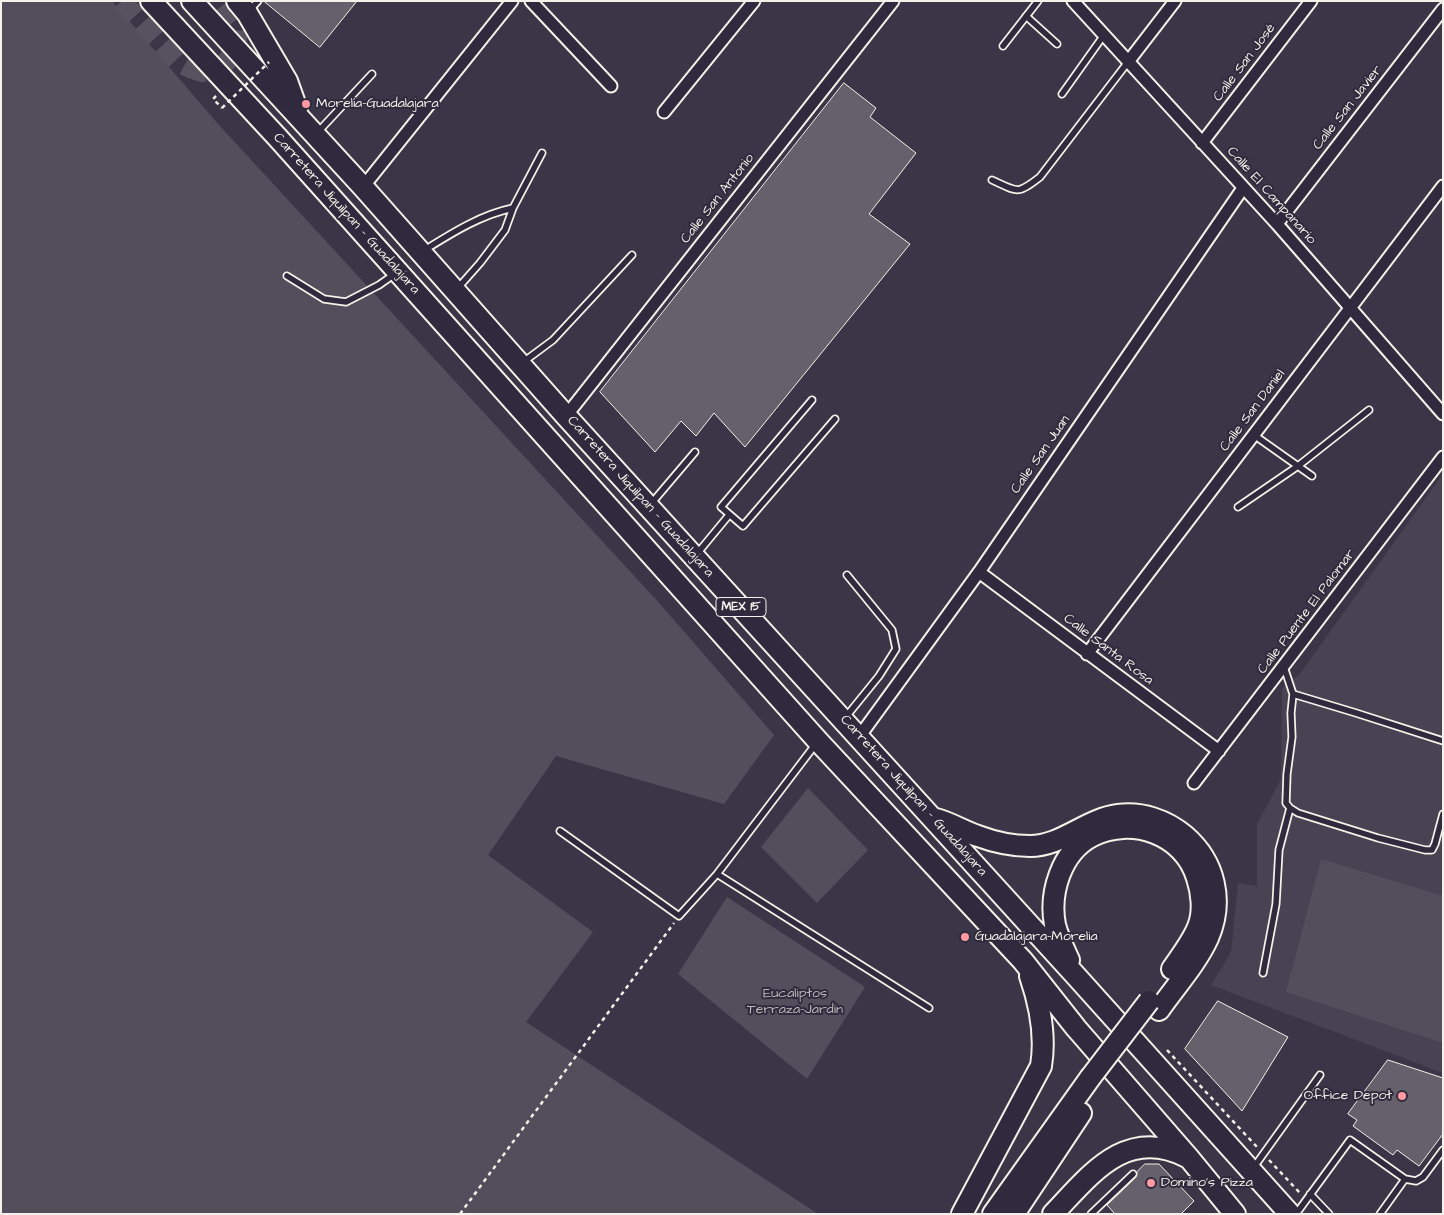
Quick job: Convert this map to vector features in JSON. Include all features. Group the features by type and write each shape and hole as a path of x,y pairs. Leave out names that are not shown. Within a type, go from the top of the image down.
{"highway":[{"name":"Carretera Jiquilpan - Guadalajara","path":"151,1 272,131 818,741 1023,961 1076,1028 1189,1158 1234,1214"},
{"name":"Carretera Jiquilpan - Guadalajara","path":"192,1 299,116 456,290 566,416 1290,1214"},
{"path":"247,5 287,81 299,116"},
{"path":"932,818 984,838 1031,846 1062,838 1107,817 1123,814 1141,815 1163,822 1190,840 1203,856 1213,876 1216,897 1214,918 1203,948 1154,1006 992,1214"},
{"path":"1076,976 1058,935 1054,914 1054,896 1062,868 1082,843 1102,832 1126,828 1158,834 1176,844 1188,858 1199,884 1202,904 1198,926 1154,1006"},
{"path":"962,1214 1041,1066 1044,1040 1038,1004 1032,982 1023,961"},
{"path":"1014,1214 1095,1082"},
{"path":"1053,1214 1093,1172 1102,1164 1120,1154 1137,1148 1156,1147 1173,1151 1189,1158"}],"street":[{"path":"363,187 512,1"},
{"path":"531,1 611,86"},
{"path":"664,112 754,1"},
{"name":"Calle San Antonio","path":"566,416 893,1"},
{"name":"Calle El Campanario","path":"1073,1 1277,224 1443,414"},
{"path":"1128,62 1175,1"},
{"name":"Calle San José","path":"1202,143 1311,1"},
{"name":"Calle San Javier","path":"1277,224 1443,9"},
{"name":"Calle San Daniel","path":"1087,654 1443,186"},
{"name":"Calle San Juan","path":"859,737 979,572 1244,188"},
{"name":"Calle Puente El Palomar","path":"1194,783 1443,457"},
{"name":"Calle Santa Rosa","path":"979,572 1219,751"}],"lane":[{"path":"1003,46 1038,1"},
{"path":"1026,16 1057,44"},
{"path":"1062,94 1104,35"},
{"path":"992,180 1013,190 1024,189 1040,177 1128,62"},
{"path":"316,135 372,74"},
{"path":"456,290 480,263 505,230 513,208 542,153"},
{"path":"421,252 469,223 498,211 513,208"},
{"path":"520,364 554,340 632,256"},
{"path":"287,276 324,299 346,302 379,286 398,272"},
{"path":"812,400 721,507 729,515 743,526 835,419"},
{"path":"1238,507 1298,466 1369,410"},
{"path":"1254,435 1312,476"},
{"path":"649,506 695,452"},
{"path":"695,557 729,515"},
{"path":"843,720 879,676 896,649 892,630 846,574"},
{"path":"1284,667 1293,694 1291,713 1292,737 1287,774 1286,804 1290,808 1298,813 1378,838 1425,850 1432,850 1443,814"},
{"path":"1293,694 1443,741"},
{"path":"560,831 680,916 717,874 818,741"},
{"path":"1263,973 1276,904 1279,850 1290,808"},
{"path":"717,874 929,1008"},
{"path":"1251,1171 1320,1074"},
{"path":"1296,1214 1350,1140 1406,1179 1416,1181 1423,1177 1443,1150"},
{"path":"1093,1213 1133,1174"},
{"path":"1380,1214 1406,1179"},
{"path":"1310,1194 1330,1214"}],"path":[{"path":"222,108 269,62"},
{"path":"460,1214 680,916"},
{"path":"1164,1047 1306,1200"}],"shaded area":[{"path":"1443,474 1443,1073 1211,985 1231,952 1238,883 1257,886 1257,824 1281,779 1282,688 1299,675"}],"green space":[{"path":"1,1 112,1 219,125 661,605 774,735 724,804 556,756 488,855 593,932 526,1022 818,1214 1,1214"},
{"path":"808,788 868,850 817,903 761,847"},
{"path":"1321,859 1443,896 1443,1043 1286,992"},
{"name":"Eucaliptos Terraza-Jardín","path":"727,897 865,987 807,1079 678,974"}],"building":[{"path":"264,1 357,1 320,47"},
{"path":"844,83 876,108 870,117 916,153 869,214 910,244 745,447 714,413 696,436 681,421 655,452 600,392"},
{"path":"1218,1001 1288,1037 1242,1111 1185,1049"},
{"name":"Office Depot","path":"1388,1060 1443,1078 1443,1134 1419,1166 1397,1150 1393,1155 1353,1126 1357,1120 1348,1114"},
{"name":"Domino's Pizza","path":"1145,1164 1159,1164 1194,1201 1181,1214 1115,1214 1107,1205 1136,1177 1137,1172"}],"tunnel":[{"path":"122,1 177,61 202,72 223,65 232,56 237,39 237,24 219,1"}],"place":[{"name":"Morelia-Guadalajara","path":"306,104"},
{"name":"Guadalajara-Morelia","path":"965,937"},
{"name":"Office Depot","path":"1402,1096"},
{"name":"Domino's Pizza","path":"1151,1183"}]}
